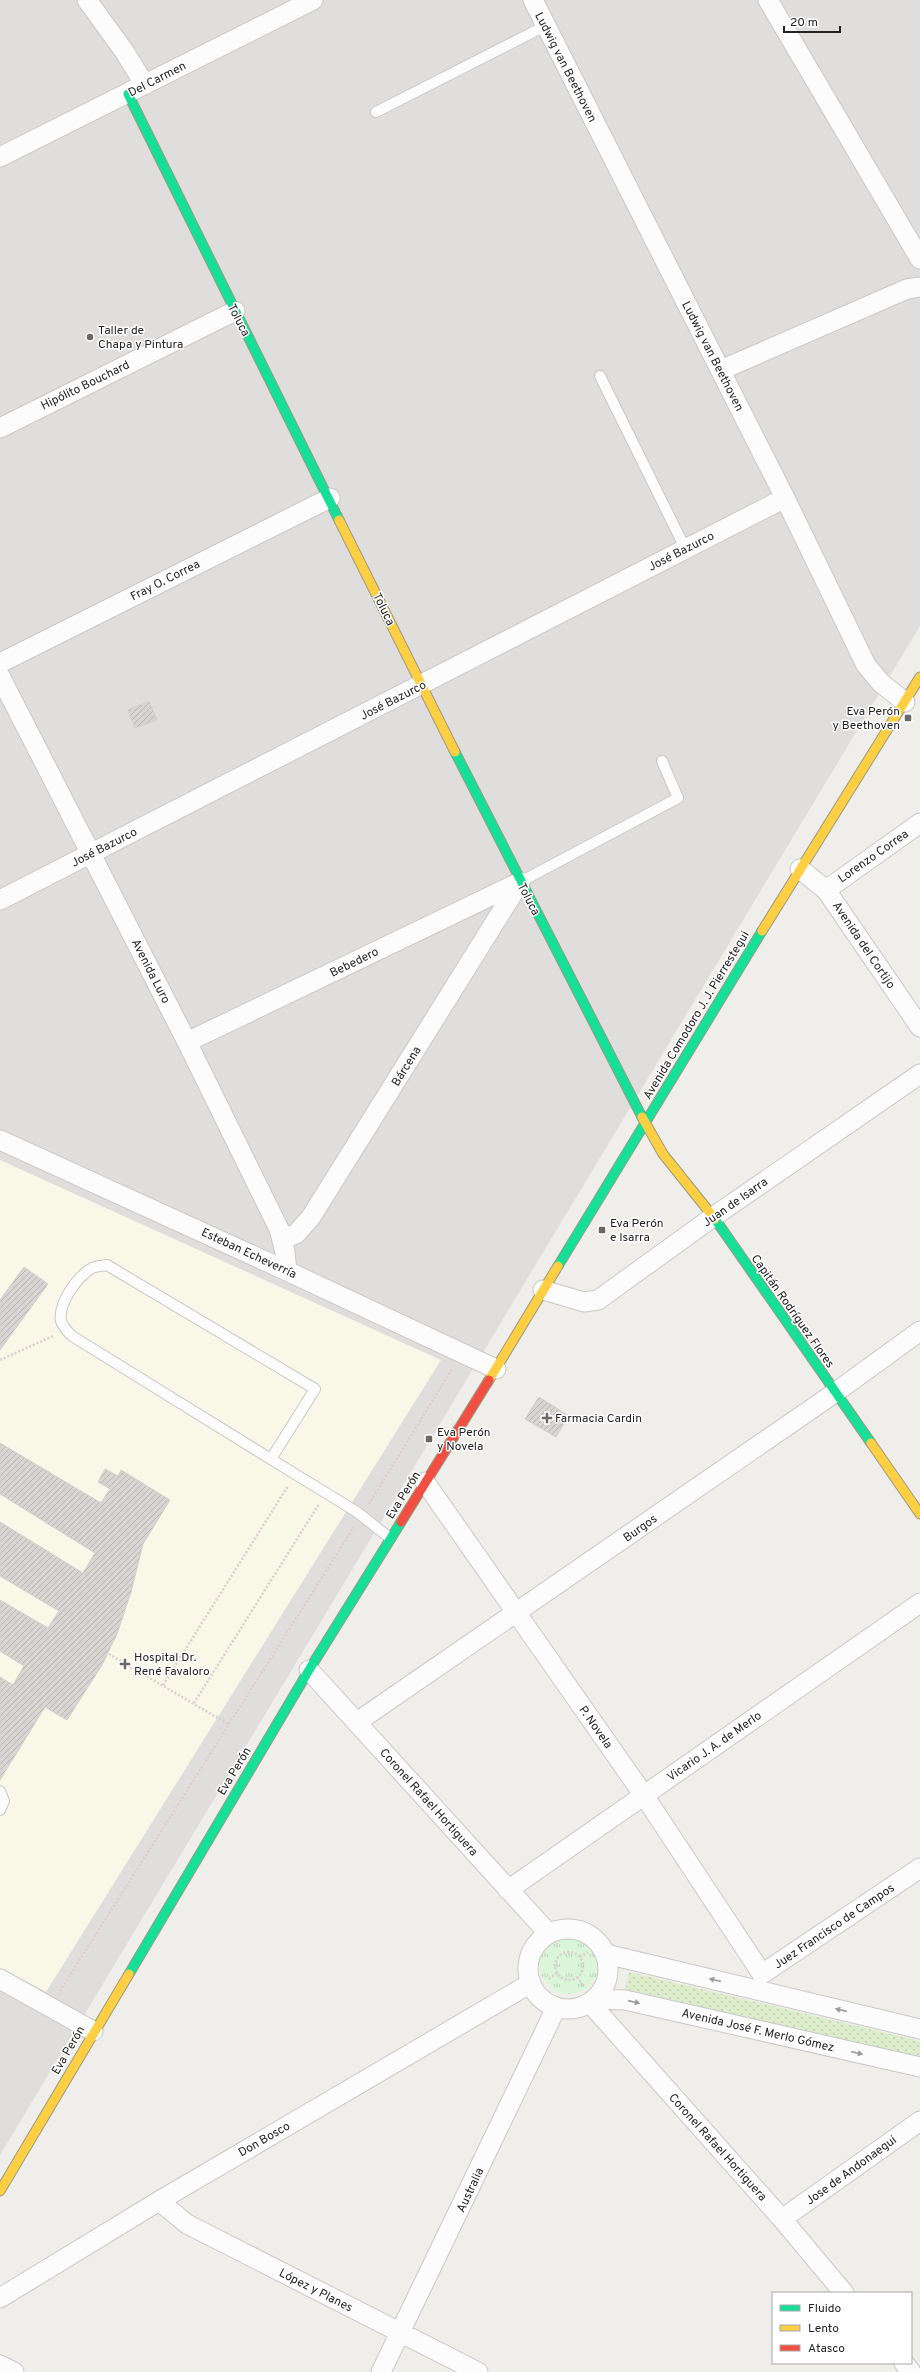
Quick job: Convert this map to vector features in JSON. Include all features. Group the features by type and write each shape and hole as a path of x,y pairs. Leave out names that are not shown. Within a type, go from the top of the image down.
{"main road":[{"name":"Toluca","path":"137,90 235,311 330,498 421,686 644,1123"},
{"name":"Avenida Comodoro J. J. Pierrestegui","path":"496,1369 644,1123 920,676"},
{"name":"Capitán Rodríguez Flores","path":"644,1123 663,1154 713,1217 920,1514"},
{"name":"Eva Perón","path":"0,2191 93,2031 309,1670 424,1482 496,1369"}],"street":[{"name":"Toluca","path":"87,0 124,51 137,90"},
{"name":"Del Carmen","path":"0,157 137,90 313,0"},
{"name":"Ludwig van Beethoven","path":"533,0 721,370 866,665 881,683 905,702"},
{"path":"768,0 920,259"},
{"path":"721,370 907,289 920,287"},
{"name":"Hipólito Bouchard","path":"0,428 235,311"},
{"name":"Fray O. Correa","path":"0,663 330,498"},
{"name":"José Bazurco","path":"0,900 421,686 685,548 785,498"},
{"name":"Avenida Luro","path":"0,676 187,1042 279,1229 287,1271"},
{"name":"Lorenzo Correa","path":"826,890 920,824"},
{"name":"Avenida del Cortijo","path":"800,869 826,890 920,1027"},
{"name":"Bebedero","path":"187,1042 520,882"},
{"name":"Bárcena","path":"282,1239 296,1234 312,1217 520,882"},
{"name":"Juan de Isarra","path":"543,1290 584,1302 598,1300 713,1217 920,1074"},
{"name":"Esteban Echeverría","path":"0,1140 287,1271 496,1369"},
{"name":"Burgos","path":"357,1722 836,1392 920,1331"},
{"name":"P. Novela","path":"424,1482 644,1794 761,1982"},
{"name":"Vicario J. A. de Merlo","path":"508,1890 920,1603"},
{"name":"Coronel Rafael Hortiguera","path":"309,1670 549,1934"},
{"name":"Juez Francisco de Campos","path":"761,1982 920,1868"},
{"path":"556,2008 540,1997 531,1983 528,1968 531,1953 537,1944 549,1934 559,1930 581,1931 600,1944 606,1954 609,1966 608,1978 603,1990 593,2001"},
{"path":"606,1954 761,1982 920,2029"},
{"path":"0,1979 93,2031"},
{"name":"Don Bosco","path":"0,2298 159,2201 531,1983"},
{"name":"Avenida José F. Merlo Gómez","path":"556,2008 574,2009 593,2001 625,2000 920,2067"},
{"name":"Coronel Rafael Hortiguera","path":"593,2001 843,2292"},
{"name":"Australia","path":"381,2372 401,2334 556,2008"},
{"name":"Jose de Andonaegui","path":"782,2220 920,2121"},
{"name":"López y Planes","path":"159,2201 187,2224 478,2372"},
{"path":"0,2365 14,2372"}],"lane":[{"path":"376,112 545,26"},
{"path":"600,376 685,548"},
{"path":"520,882 678,798 662,761"},
{"path":"271,1459 315,1390 107,1265 93,1267 81,1276 70,1291 61,1312 61,1322 72,1336 295,1474 326,1492 362,1516 390,1538"},
{"path":"0,1791 4,1801 0,1810"}],"path":[{"path":"0,1360 66,1330"},
{"path":"49,2007 362,1516 462,1353"},
{"path":"163,1685 295,1474"},
{"path":"194,1703 326,1492"},
{"path":"109,1654 228,1724"},
{"path":"564,1952 575,1953 582,1961 580,1974 572,1980 561,1977 555,1967 556,1961 564,1952"}],"shaded area":[{"path":"0,0 920,0 920,626 0,2155"},
{"name":"Hospital Dr. René Favaloro","path":"0,1160 441,1360 46,1992 0,1968"}],"green space":[{"path":"563,1934 575,1934 586,1939 594,1947 599,1958 597,1976 586,1989 575,1994 563,1994 552,1989 544,1981 539,1970 539,1958 544,1947 552,1939"},
{"path":"629,1972 920,2041 920,2058 625,1989"}],"building":[{"path":"149,701 157,720 135,728 128,710"},
{"path":"24,1267 48,1284 0,1350 0,1300"},
{"name":"Farmacia Cardin","path":"539,1397 569,1416 556,1437 525,1419"},
{"path":"0,1443 101,1503 110,1489 98,1482 105,1469 118,1476 121,1470 170,1500 143,1544 131,1592 117,1634 102,1665 67,1720 45,1707 0,1780 0,1677 13,1685 24,1666 0,1651 0,1600 48,1628 59,1611 0,1576 0,1522 83,1573 95,1553 0,1494"}],"traffic: fast":[{"path":"128,94 339,520"},
{"path":"455,752 642,1117"},
{"path":"558,1266 762,931"},
{"path":"715,1219 871,1443"},
{"path":"129,1974 309,1670 401,1522"}],"traffic: slow":[{"path":"339,520 455,752"},
{"path":"762,931 920,677"},
{"path":"642,1117 663,1154 715,1219"},
{"path":"489,1380 558,1266"},
{"path":"871,1443 920,1514"},
{"path":"0,2191 129,1974"}],"traffic: jam":[{"path":"401,1522 489,1380"}],"place":[{"name":"Taller de Chapa y Pintura","path":"90,337"},
{"name":"Eva Perón y Beethoven","path":"908,718"},
{"name":"Eva Perón e Isarra","path":"602,1230"},
{"name":"Farmacia Cardin","path":"547,1418"},
{"name":"Eva Perón y Novela","path":"429,1439"},
{"name":"Hospital Dr. René Favaloro","path":"125,1664"}]}
